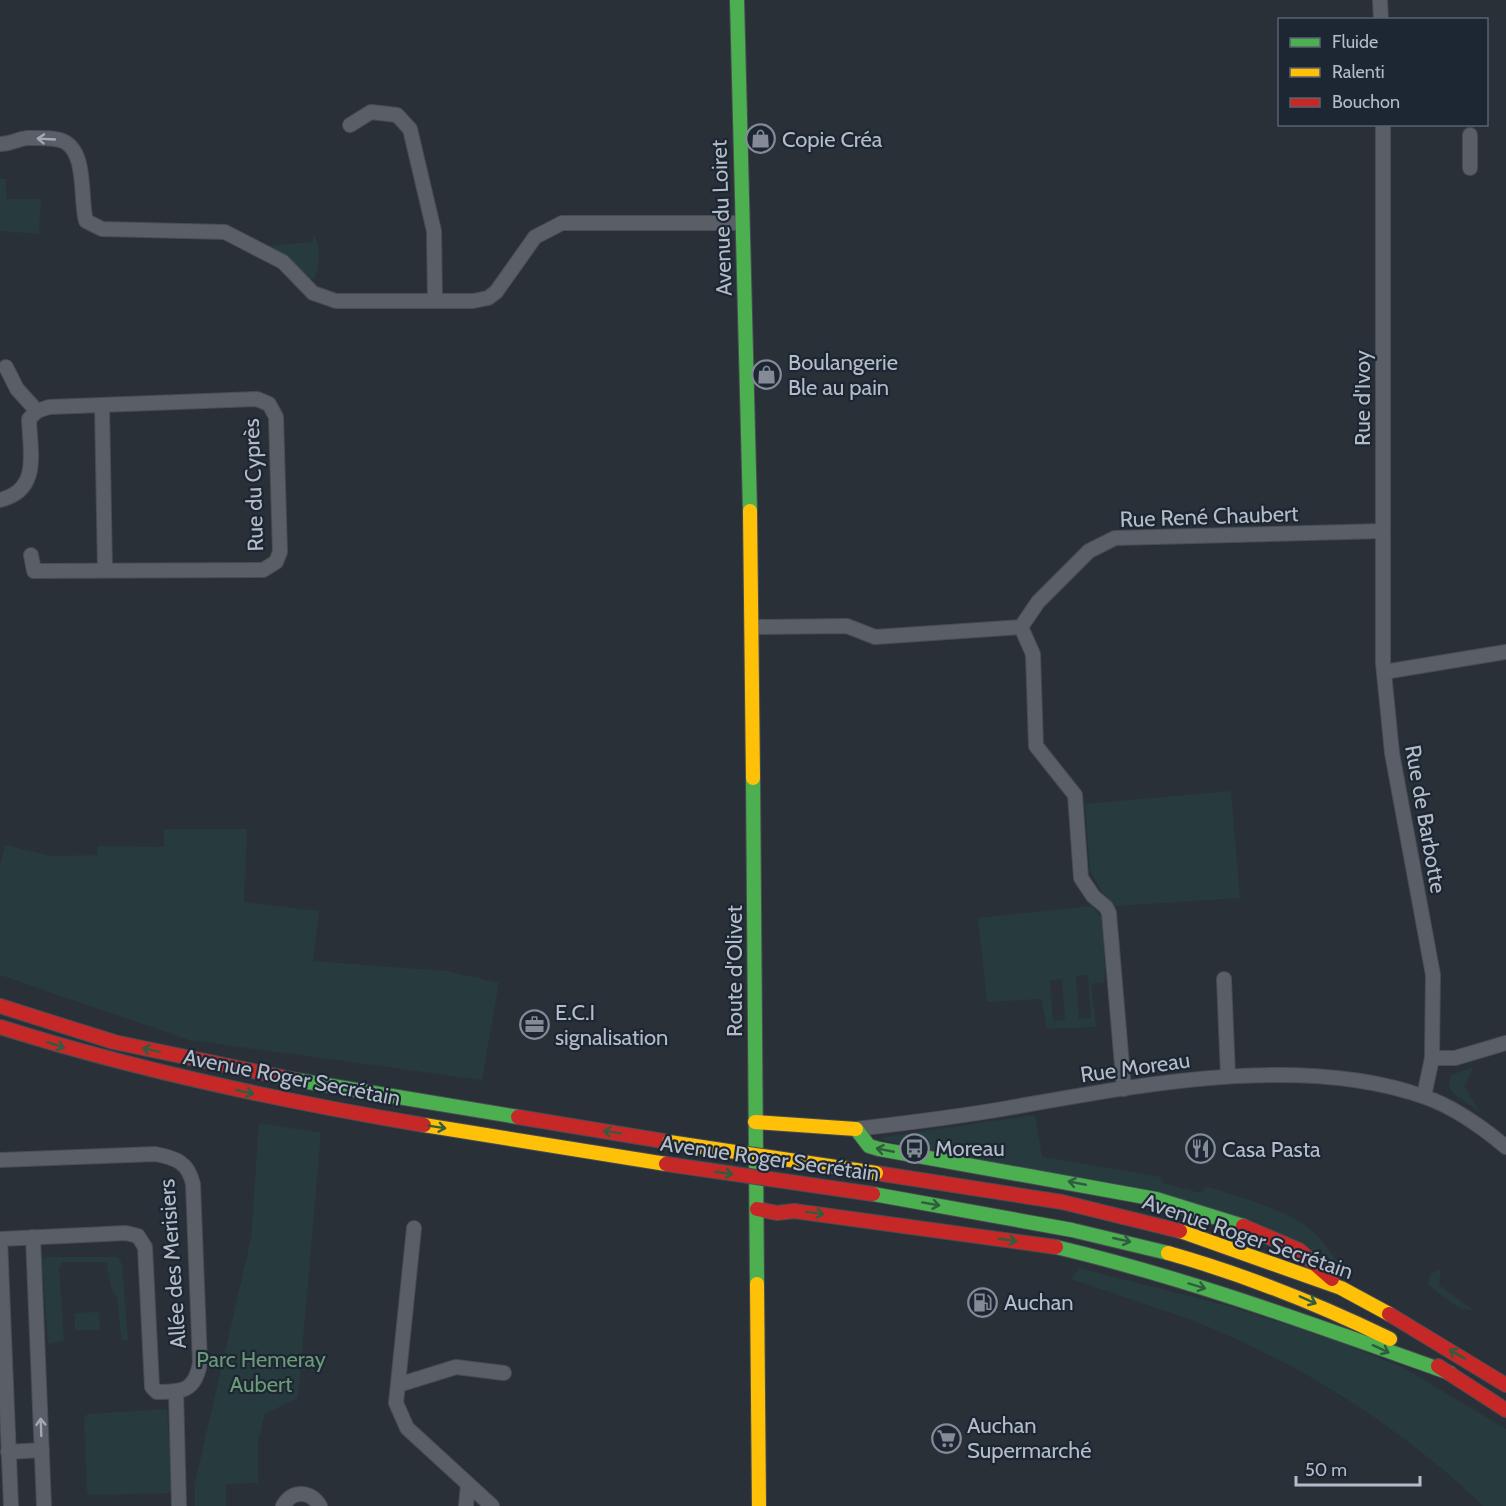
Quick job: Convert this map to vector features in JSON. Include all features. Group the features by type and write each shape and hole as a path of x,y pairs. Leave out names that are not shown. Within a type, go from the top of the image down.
{"main road":[{"name":"Avenue du Loiret","path":"737,0 744,436"},
{"name":"Route d'Olivet","path":"744,436 752,627 759,1506"},
{"name":"Avenue Roger Secrétain","path":"0,1006 114,1042 307,1082 669,1142 1062,1202 1163,1225 1341,1288 1409,1325 1506,1385"},
{"name":"Avenue Roger Secrétain","path":"0,1027 78,1052 292,1103 666,1164 873,1194 1054,1225 1157,1248 1265,1281 1365,1325 1450,1373 1506,1410"},
{"name":"Rue Moreau","path":"755,1122 855,1129"},
{"path":"855,1129 869,1146 879,1149 1156,1199 1236,1223 1299,1250 1341,1288"},
{"path":"757,1209 777,1213 805,1212 1057,1247 1142,1269 1252,1303 1450,1373"}],"street":[{"path":"1380,0 1381,18"},
{"path":"350,125 371,112 397,115 410,129 434,231 435,301"},
{"name":"Rue d'Ivoy","path":"1383,126 1384,672"},
{"path":"1470,135 1470,168"},
{"path":"0,144 24,138 64,141 71,147 80,164 84,215 86,221 92,225 102,229 219,230 242,238 283,262 313,293 336,301 473,301 488,298 496,292 535,237 562,224 742,223"},
{"path":"0,500 17,493 30,478 29,419 37,411 17,389 6,367"},
{"name":"Rue du Cyprès","path":"32,555 34,571 263,570 276,562 280,552 276,417 269,404 257,399 49,407 37,411"},
{"path":"102,405 105,570"},
{"name":"Rue René Chaubert","path":"1021,627 1038,602 1089,551 1115,538 1383,531"},
{"path":"752,627 846,626 875,637 1021,627 1033,654 1036,746 1075,795 1081,878 1093,896 1109,913 1124,1089"},
{"path":"1384,672 1506,652"},
{"name":"Rue de Barbotte","path":"1384,672 1392,753 1433,975 1432,1058 1424,1096"},
{"path":"1224,979 1228,1076"},
{"path":"1432,1058 1455,1058 1506,1043"},
{"name":"Rue Moreau","path":"855,1129 974,1114 1124,1089 1228,1076 1331,1077 1424,1096 1452,1109 1506,1147"},
{"name":"Allée des Merisiers","path":"0,1160 155,1154 174,1157 185,1163 193,1184 200,1363 197,1379 186,1389 176,1392 157,1392 152,1387 145,1247 142,1240 133,1234 126,1233 33,1237"},
{"path":"414,1228 396,1403 406,1428 492,1506"},
{"path":"11,1506 0,1239 33,1237 44,1506"},
{"path":"398,1385 456,1367 504,1373"},
{"path":"176,1392 179,1506"},
{"path":"8,1452 42,1450"},
{"path":"466,1506 468,1484"},
{"path":"283,1506 287,1499 299,1493 312,1496 320,1506"}],"green space":[{"path":"0,179 6,179 6,199 41,199 39,234 0,231"},
{"path":"314,236 317,240 319,256 315,278 311,279 268,246 312,242"},
{"path":"1231,791 1240,898 1116,906 1102,892 1090,871 1085,804"},
{"path":"164,829 247,829 244,902 319,911 313,961 446,971 499,983 482,1080 189,1040 0,975 0,868 5,845 51,856 98,855 98,846 164,847"},
{"path":"1092,906 1104,921 1105,982 1091,984 1096,1027 1047,1029 1041,999 987,1002 978,918","holes":["1088,975 1091,1018 1079,1019 1076,976","1062,979 1065,1020 1053,1021 1050,980"]},
{"path":"1474,1067 1464,1086 1479,1111 1456,1096 1449,1087 1451,1075"},
{"path":"1035,1115 1042,1157 1161,1177 1163,1183 1201,1193 1206,1187 1256,1202 1292,1217 1308,1227 1323,1242 1339,1264 1277,1232 883,1140 884,1137"},
{"name":"Parc Hemeray Aubert","path":"259,1123 321,1133 298,1398 265,1414 258,1441 258,1483 226,1484 226,1506 195,1506 195,1483 251,1238"},
{"path":"47,1257 118,1257 122,1264 128,1340 122,1341 117,1298 111,1287 106,1262 63,1262 59,1268 64,1341 48,1344 42,1259"},
{"path":"1079,1268 1228,1306 1327,1337 1404,1368 1506,1429 1506,1506 1483,1506 1455,1480 1396,1433 1334,1391 1301,1372 1214,1329 1071,1279"},
{"path":"1441,1269 1439,1285 1473,1310 1460,1309 1428,1285 1430,1274"},
{"path":"99,1312 100,1330 75,1330 75,1313"},
{"path":"167,1409 172,1493 90,1495 87,1492 84,1420 87,1414"}],"traffic: fast":[{"path":"737,0 750,511"},
{"path":"753,778 757,1284"},
{"path":"296,1080 518,1117"},
{"path":"856,1129 869,1146 879,1149 1156,1199 1243,1226"},
{"path":"873,1194 1072,1230 1168,1253"},
{"path":"1056,1247 1206,1289 1450,1373"}],"traffic: slow":[{"path":"750,511 753,778"},
{"path":"755,1122 856,1129"},
{"path":"424,1125 666,1164"},
{"path":"669,1142 876,1173"},
{"path":"1180,1231 1341,1288 1389,1314"},
{"path":"1168,1253 1281,1291 1390,1339"},
{"path":"757,1284 759,1506"}],"traffic: jam":[{"path":"0,1006 114,1042 296,1080"},
{"path":"0,1027 105,1058 210,1084 424,1125"},
{"path":"518,1117 669,1142"},
{"path":"666,1164 873,1194"},
{"path":"876,1173 1062,1202 1180,1231"},
{"path":"757,1209 777,1213 794,1211 1056,1247"},
{"path":"1243,1226 1299,1250 1332,1279"},
{"path":"1389,1314 1506,1385"},
{"path":"1438,1366 1506,1410"}],"place":[{"name":"Copie Créa","path":"761,139"},
{"name":"Boulangerie Ble au pain","path":"767,375"},
{"name":"E.C.I signalisation","path":"534,1025"},
{"name":"Moreau","path":"914,1148"},
{"name":"Casa Pasta","path":"1201,1149"},
{"name":"Auchan","path":"983,1302"},
{"name":"Auchan Supermarché","path":"946,1438"}]}
